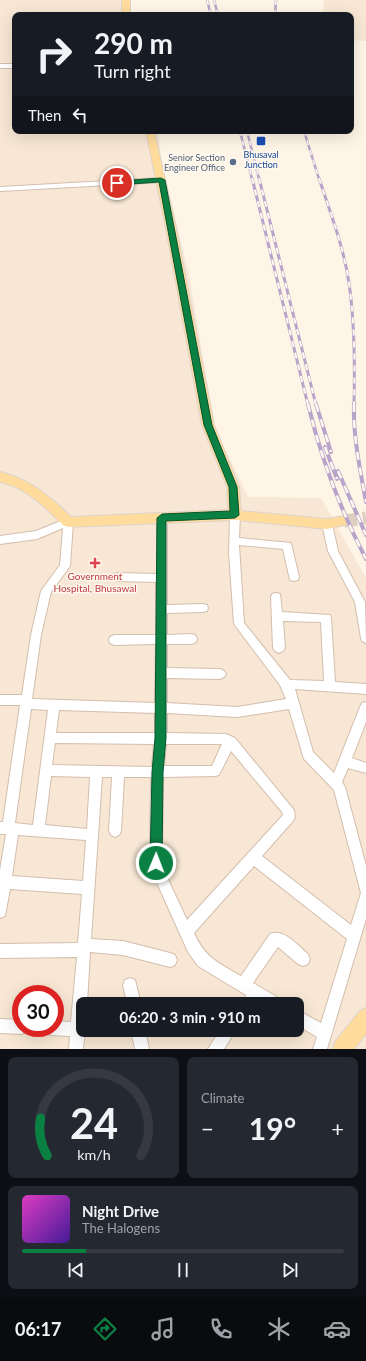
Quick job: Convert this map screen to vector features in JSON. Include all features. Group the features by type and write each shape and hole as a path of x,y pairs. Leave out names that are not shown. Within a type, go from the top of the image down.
{"main road":[{"path":"126,0 126,12"},
{"path":"151,134 161,180 208,425 233,487 235,515"},
{"path":"0,477 10,478 42,497 68,522 235,515 327,524 344,521"},
{"path":"0,484 34,492"},
{"path":"342,1049 366,1017"}],"street":[{"path":"0,66 12,66"},
{"path":"0,189 161,180"},
{"path":"235,515 234,540 239,624 286,685 293,703 308,755 339,787 366,890"},
{"path":"162,518 161,738 157,772 157,868 193,947 203,961 243,986 251,997"},
{"path":"0,540 37,535 68,522 66,563 64,568 46,591 36,635 7,828 0,911"},
{"path":"327,524 333,551 360,602 366,638"},
{"path":"234,540 287,546 294,577"},
{"path":"118,577 162,578"},
{"path":"276,597 279,648"},
{"path":"162,609 203,608"},
{"path":"278,616 326,618 330,686"},
{"path":"114,640 192,639"},
{"path":"161,673 220,674"},
{"path":"286,685 302,684 366,689"},
{"path":"0,700 54,705 237,712 293,703"},
{"path":"38,831 54,705"},
{"path":"336,783 344,762 362,731 366,708"},
{"path":"50,738 222,738 230,741 289,812 289,817 186,932"},
{"path":"46,770 118,773 215,771 230,741"},
{"path":"344,762 366,768"},
{"path":"80,997 93,835 96,772"},
{"path":"115,831 118,773"},
{"path":"7,828 93,835"},
{"path":"254,857 354,936"},
{"path":"2,882 88,888"},
{"path":"320,1049 366,896"},
{"path":"243,986 275,939 279,939 303,959"},
{"path":"0,951 123,948 170,960"},
{"path":"130,985 133,997"},
{"path":"304,1021 324,1033"},
{"path":"0,1026 12,1027"},
{"path":"64,1028 76,1029"},
{"path":"76,1049 77,1037"},
{"path":"139,1037 142,1049"},
{"path":"215,1049 224,1037"}],"shaded area":[{"path":"0,0 131,0 131,12 12,12 12,134 159,134 161,159 189,275 215,428 248,497 321,498 366,578 366,1049 0,1049"},
{"path":"324,0 366,0 366,41 354,40 354,12 323,12"}],"tunnel":[{"path":"344,521 366,518"}],"railway":[{"path":"207,0 210,12"},
{"path":"214,0 217,12"},
{"path":"275,12 276,0"},
{"path":"241,134 252,179"},
{"path":"248,134 259,179"},
{"path":"305,134 319,179"},
{"path":"252,178 308,405"},
{"path":"259,178 316,405"},
{"path":"319,178 340,243 349,283 354,344 354,416 359,465 366,502"},
{"path":"308,404 332,483 366,559"},
{"path":"316,404 331,452"},
{"path":"325,447 337,479"},
{"path":"338,471 366,535"}],"place":[{"name":"Bhusaval Junction","path":"261,141"},
{"name":"Senior Section Engineer Office","path":"233,162"},
{"name":"Government Hospital, Bhusawal","path":"95,563"}],"route":[{"path":"117,183 161,180 172,229 208,425 233,487 235,515 162,518 161,738 157,772 156,863"}]}
